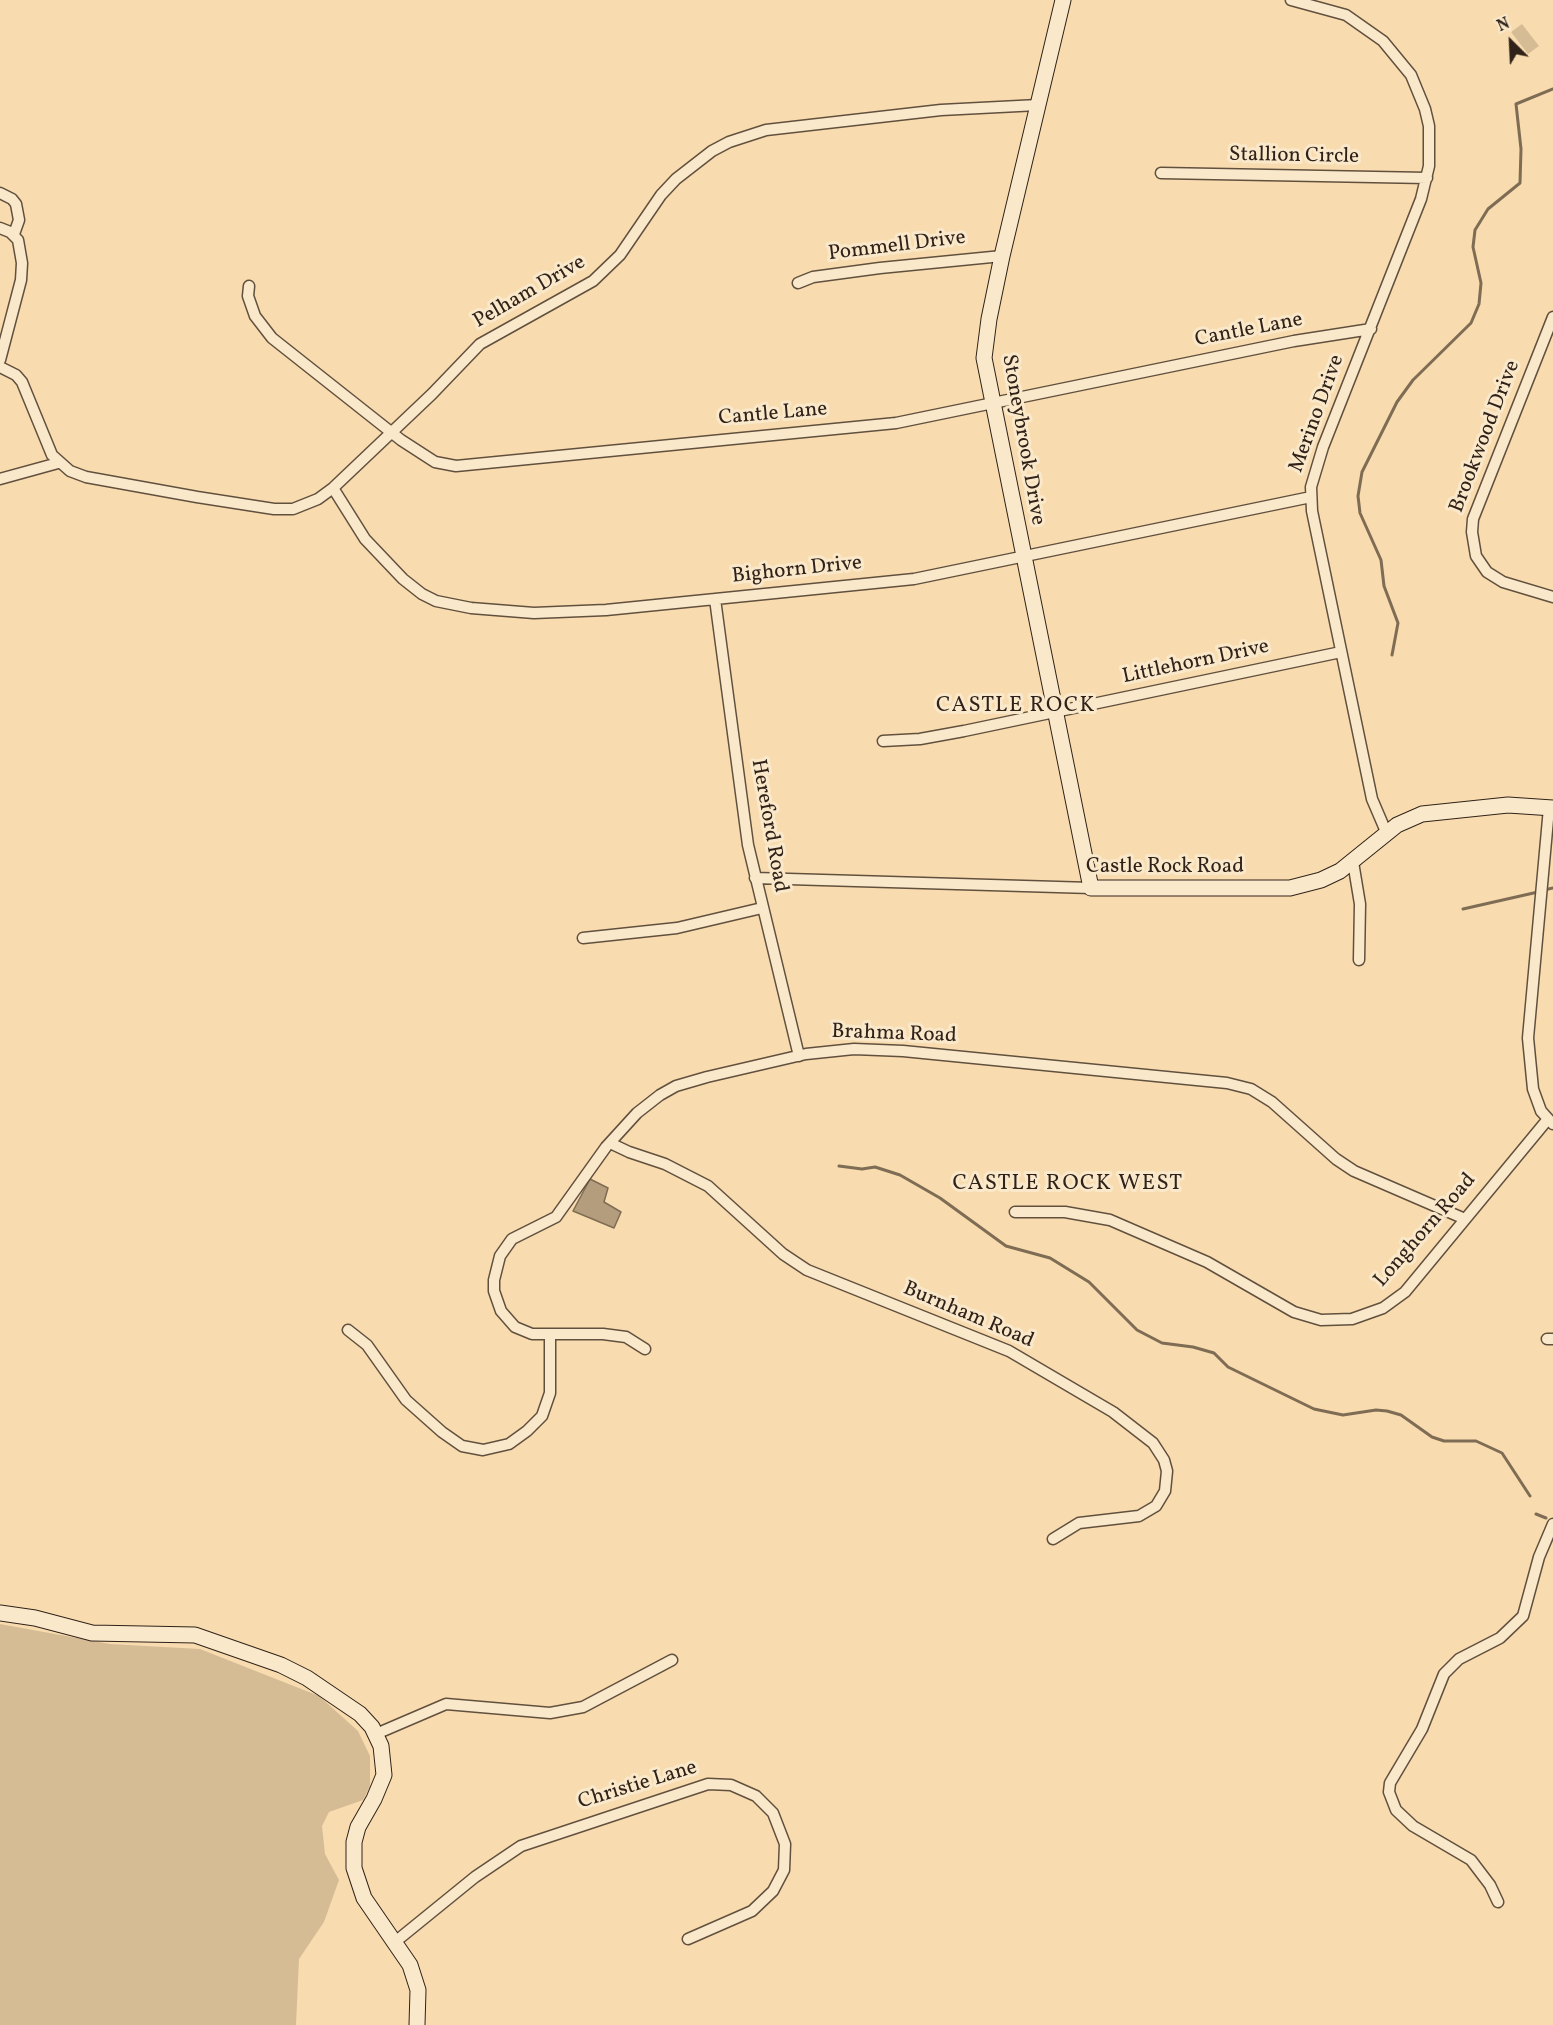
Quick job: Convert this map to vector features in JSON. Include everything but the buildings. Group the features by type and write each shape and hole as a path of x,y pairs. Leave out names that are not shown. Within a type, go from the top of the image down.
{"street":[{"name":"Stoneybrook Drive","path":"1063,0 1002,256 984,345 992,405 1092,888"},
{"name":"Merino Drive","path":"1291,0 1346,15 1370,30 1395,54 1411,75 1425,109 1431,145 1427,178 1371,329 1320,456 1314,473 1311,497 1372,799 1387,834"},
{"name":"Pelham Drive","path":"58,463 86,477 281,510 305,506 333,488 392,433 480,344 593,281 620,255 661,195 676,179 692,165 729,142 766,130 941,110 1038,105"},
{"name":"Stallion Circle","path":"1161,173 1427,178"},
{"path":"0,193 12,198 16,204 19,220 14,234"},
{"path":"0,228 14,234 20,246 21,280 0,360"},
{"name":"Pommell Drive","path":"798,283 813,277 880,268 1002,256"},
{"name":"Cantle Lane","path":"249,286 250,303 255,316 272,338 392,433 430,459 456,466 896,423 1294,341 1371,329"},
{"name":"Brookwood Drive","path":"1553,317 1473,519 1472,532 1476,556 1487,572 1503,582 1553,597"},
{"path":"0,367 16,375 22,382 49,448 58,463 0,479"},
{"name":"Bighorn Drive","path":"333,488 365,539 409,585 436,601 471,608 534,614 606,610 914,579 1311,497"},
{"name":"Hereford Road","path":"715,599 741,804 755,878 799,1056"},
{"name":"Littlehorn Drive","path":"883,741 920,739 1341,652"},
{"name":"Castle Rock Road","path":"755,878 1092,888 1290,888 1321,880 1353,862 1410,818 1434,811 1508,805 1551,808"},
{"name":"Longhorn Road","path":"1015,1212 1065,1212 1110,1220 1208,1262 1294,1312 1336,1321 1370,1314 1396,1300 1550,1121 1536,1100 1533,1089 1528,1038 1551,808"},
{"path":"1353,862 1360,904 1359,960"},
{"path":"583,938 677,928 762,908"},
{"name":"Brahma Road","path":"645,1349 626,1337 603,1334 550,1335 524,1332 506,1319 494,1291 496,1267 500,1256 512,1239 556,1216 610,1143 642,1108 676,1086 799,1056 854,1049 903,1051 1227,1083 1251,1089 1272,1102 1336,1159 1354,1171 1465,1219"},
{"name":"Burnham Road","path":"610,1143 665,1164 708,1186 783,1254 807,1270 1008,1351 1113,1412 1153,1443 1164,1460 1167,1471 1165,1491 1156,1506 1139,1516 1079,1523 1053,1539"},
{"path":"348,1330 367,1345 406,1400 442,1432 462,1446 483,1450 509,1444 542,1416 550,1393 550,1335"},
{"path":"1498,1902 1490,1885 1471,1860 1413,1826 1396,1810 1389,1792 1390,1783 1422,1729 1444,1674 1459,1659 1505,1634 1523,1616 1539,1557 1553,1524"},
{"path":"0,1613 35,1618 92,1633 179,1633 220,1642 281,1665 307,1678 349,1705 376,1734 381,1746 384,1774 381,1785 358,1827 354,1842 354,1868 364,1898 395,1942 416,1979 419,2006 417,2025"},
{"path":"376,1734 446,1704 459,1703 550,1713 583,1707 672,1660"},
{"name":"Christie Lane","path":"395,1942 475,1877 521,1846 708,1784 731,1785 756,1796 773,1813 785,1844 784,1870 773,1891 752,1911 688,1939"}],"shaded area":[{"path":"1522,24 1539,46 1528,54 1511,32"},
{"path":"590,1179 608,1188 604,1202 621,1212 614,1228 573,1211"},
{"path":"0,1624 110,1644 200,1649 319,1696 358,1731 370,1756 370,1786 363,1800 329,1812 322,1826 325,1854 339,1880 324,1922 299,1959 296,2025 0,2025"}],"waterway":[{"path":"1392,655 1398,623 1384,586 1381,560 1360,513 1358,496 1362,472 1397,402 1413,380 1471,323 1479,304 1481,283 1473,247 1475,230 1488,209 1520,183 1521,149 1516,104 1553,89"},
{"path":"1544,890 1553,888"},
{"path":"1463,909 1538,892"},
{"path":"839,1166 862,1169 875,1167 900,1175 940,1198 1006,1246 1050,1258 1089,1282 1137,1330 1162,1343 1193,1347 1214,1353 1228,1367 1314,1409 1343,1415 1376,1410 1387,1411 1401,1415 1432,1437 1444,1441 1476,1441 1502,1453 1530,1496"},
{"path":"1536,1514 1546,1518"}],"district":[{"name":"CASTLE ROCK","path":"1016,707"},
{"name":"CASTLE ROCK WEST","path":"1068,1185"}]}
